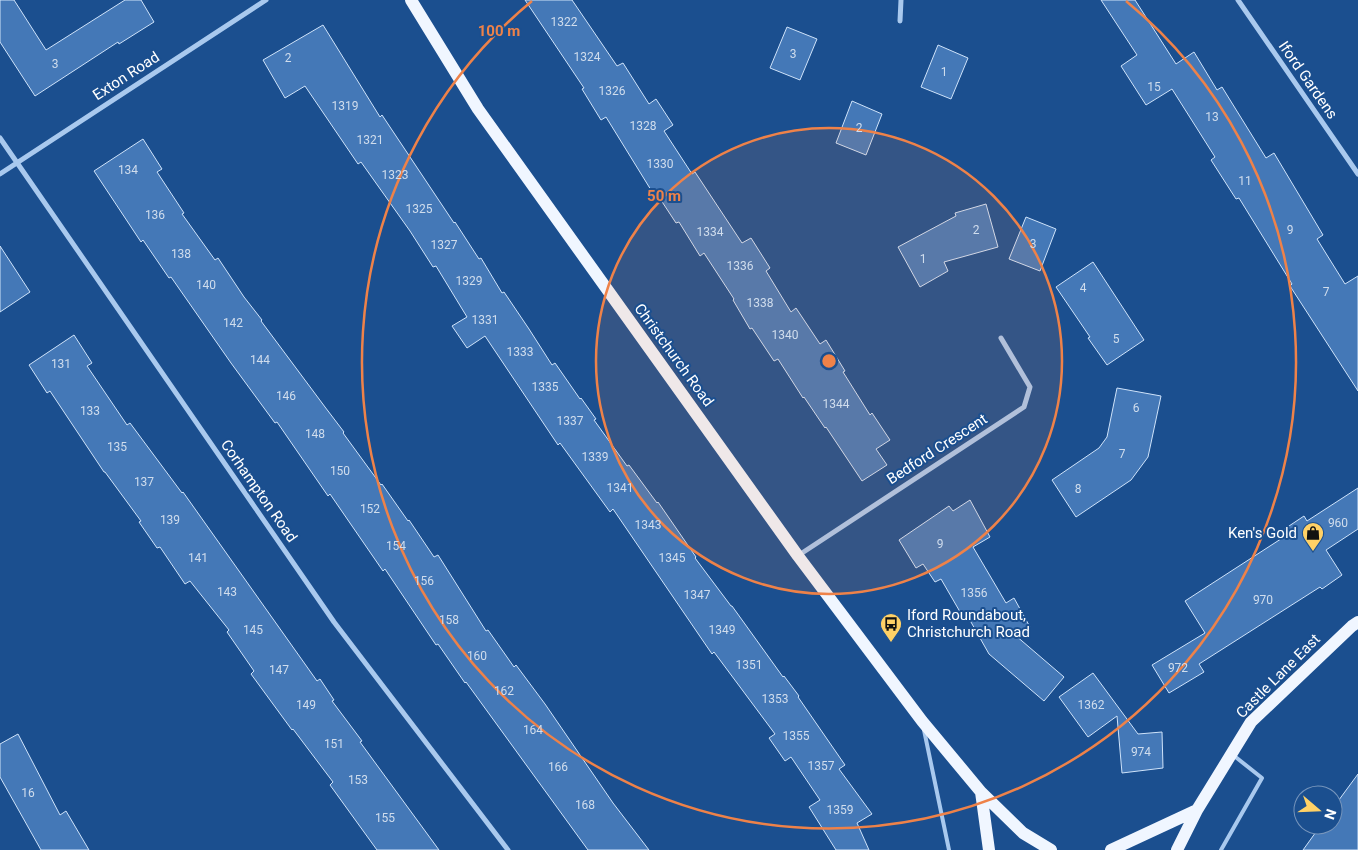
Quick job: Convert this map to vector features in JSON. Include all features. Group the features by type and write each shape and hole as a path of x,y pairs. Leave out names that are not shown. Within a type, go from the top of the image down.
{"main road":[{"name":"Christchurch Road","path":"411,0 478,110 798,556 922,721 981,792 1023,833 1051,850"},
{"name":"Castle Lane East","path":"1177,850 1197,810 1251,722 1358,622"},
{"path":"981,792 990,850"},
{"path":"1111,850 1197,810"}],"street":[{"name":"Exton Road","path":"0,174 266,0"},
{"path":"900,20 901,0"},
{"name":"Iford Gardens","path":"1238,0 1358,174"},
{"name":"Corhampton Road","path":"0,138 334,622 508,850"},
{"name":"Bedford Crescent","path":"798,556 1024,407 1030,387 1001,338"}],"lane":[{"name":"Christchurch Road","path":"922,721 950,850"},
{"path":"1221,850 1262,778 1231,753"}],"building":[{"path":"0,0 14,0 46,50 125,0 141,0 154,22 119,44 118,42 35,96 0,42"},
{"path":"525,0 572,0 617,66 623,63 649,104 656,99 673,125 664,131 692,174 695,172 742,243 751,238 770,268 766,271 791,312 796,308 820,344 826,340 845,371 843,372 870,415 872,413 890,440 876,449 887,465 862,481 826,427 803,398 778,359 774,361 752,328 750,329 734,299 704,253 700,256 679,222 676,223 653,188 651,190 606,117 601,120 582,89 584,88"},
{"path":"1101,0 1135,0 1176,64 1194,52 1217,90 1222,87 1266,158 1274,153 1323,235 1317,239 1345,284 1358,276 1358,391 1290,286 1292,284 1239,198 1236,199 1211,160 1215,157 1172,89 1146,105 1121,66 1137,55"},
{"path":"323,25 380,117 382,115 552,365 555,363 596,419 594,420 627,466 629,465 658,502 695,558 799,696 845,765 839,769 872,814 857,823 869,850 836,850 809,807 820,800 791,757 785,761 769,738 775,734 714,652 712,654 613,509 610,512 560,443 558,445 485,336 467,348 452,326 467,317 436,266 433,267 361,162 358,164 305,86 285,98 263,60"},
{"path":"787,27 817,39 800,80 770,68"},
{"path":"938,45 968,58 951,99 921,87"},
{"path":"852,101 882,114 866,155 836,143"},
{"path":"143,139 162,169 157,172 184,213 182,214 215,260 218,258 261,321 381,485 409,520 434,557 438,555 486,631 488,630 514,667 516,665 613,803 649,850 588,850 438,644 436,645 385,569 383,571 330,494 328,496 277,422 275,423 231,363 171,277 169,278 143,240 141,242 94,171"},
{"path":"986,204 998,247 944,262 948,271 920,287 898,247 956,216 955,213"},
{"path":"1026,217 1056,229 1040,271 1009,259"},
{"path":"0,246 30,292 0,312"},
{"path":"1093,262 1144,340 1107,365 1056,287"},
{"path":"74,335 92,363 87,366 127,425 130,423 183,492 317,681 320,679 334,700 332,701 362,741 360,742 439,850 377,850 330,785 333,782 251,674 254,671 227,632 229,630 190,581 185,584 160,547 157,548 139,522 141,521 104,472 50,391 47,393 29,365"},
{"path":"1117,388 1161,396 1148,457 1131,480 1076,517 1052,480 1099,448 1107,437"},
{"path":"1358,488 1358,529 1326,550 1342,575 1199,664 1204,672 1169,693 1152,665 1205,633 1185,601 1287,535 1283,530 1304,516 1307,521"},
{"path":"970,500 990,537 973,547 1006,603 1014,598 1030,627 1015,635 1064,677 1044,701 989,654 967,615 963,617 941,579 935,582 923,564 916,568 899,540 949,506 953,511"},
{"path":"1093,673 1138,734 1162,732 1163,768 1122,773 1117,716 1088,737 1059,697"},
{"path":"18,734 60,815 66,811 89,850 41,850 0,777 0,744"},
{"path":"1358,774 1358,850 1303,850 1314,835 1343,835 1343,794"}],"place":[{"name":"Ken's Gold","path":"1313,552"},
{"name":"Iford Roundabout, Christchurch Road","path":"891,643"}]}
